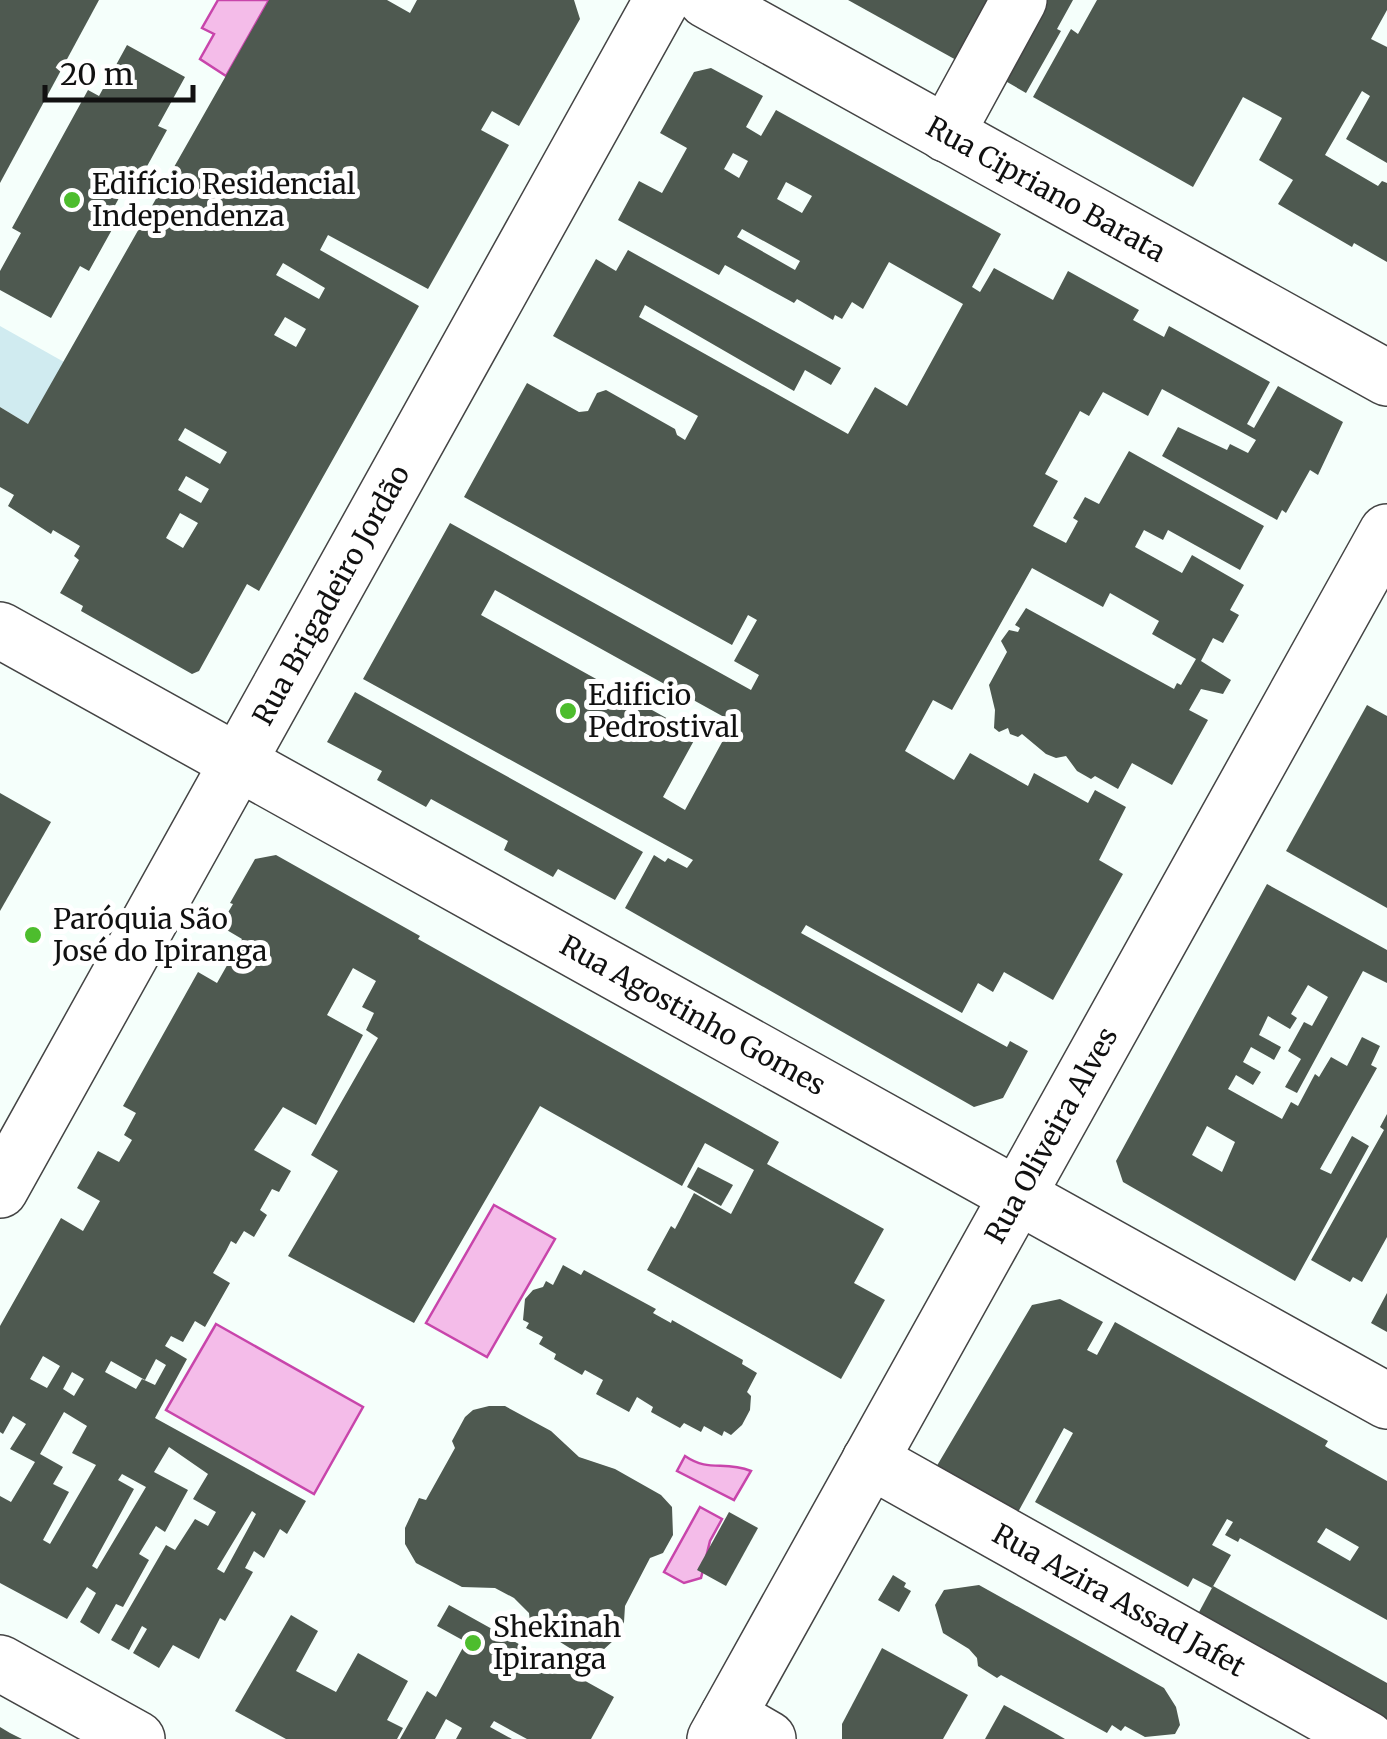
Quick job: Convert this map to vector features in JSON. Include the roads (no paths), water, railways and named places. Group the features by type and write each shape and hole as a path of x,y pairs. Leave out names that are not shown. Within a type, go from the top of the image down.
{"street":[{"name":"Rua Brigadeiro Jordão","path":"0,1190 662,0"},
{"path":"946,134 1019,0"},
{"name":"Rua Cipriano Barata","path":"719,4 1387,378"},
{"name":"Rua Oliveira Alves","path":"737,1731 870,1460 1387,532"},
{"name":"Rua Agostinho Gomes","path":"0,630 1387,1401"},
{"name":"Rua Azira Assad Jafet","path":"870,1460 1367,1739"},
{"path":"0,1663 137,1739"}],"place":[{"name":"Edifício Residencial Independenza","path":"72,200"},
{"name":"Edificio Pedrostival","path":"568,711"},
{"name":"Paróquia São José do Ipiranga","path":"33,935"},
{"name":"Shekinah Ipiranga","path":"473,1643"}]}
